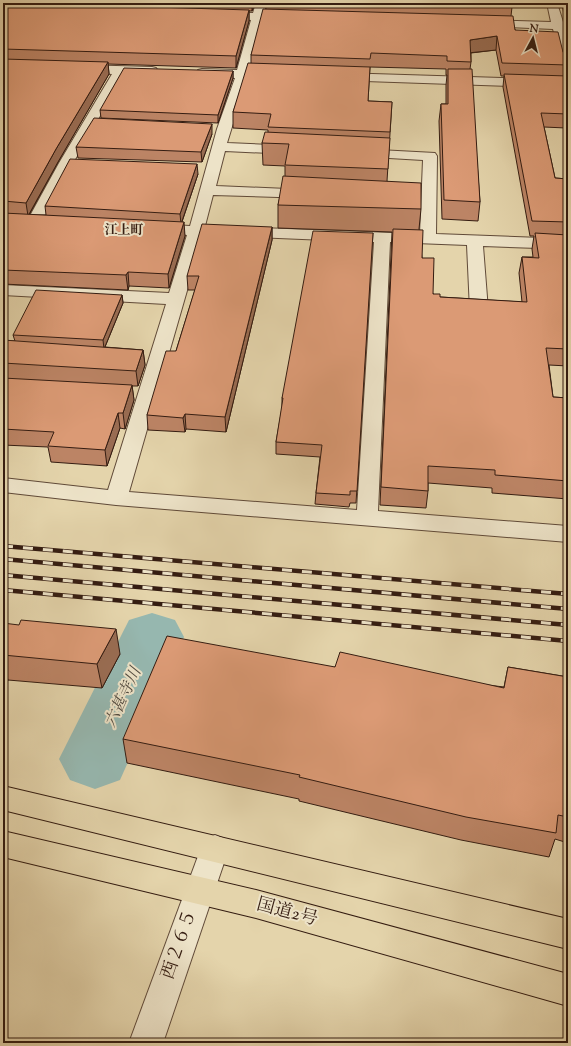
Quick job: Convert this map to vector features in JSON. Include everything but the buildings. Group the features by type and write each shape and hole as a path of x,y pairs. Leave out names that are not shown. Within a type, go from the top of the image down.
{"highway":[{"path":"3,798 568,934"},
{"name":"国道2号","path":"3,844 200,890 568,990"}],"street":[{"path":"552,3 563,26 568,64"},
{"path":"207,15 259,10 300,18"},
{"path":"116,498 140,394 150,358 176,299 196,231 207,190 205,169 219,147 216,128 242,74 259,10"},
{"path":"472,23 563,26"},
{"path":"65,68 166,72"},
{"path":"34,223 66,163 120,70"},
{"path":"189,72 290,76"},
{"path":"330,77 568,84"},
{"path":"90,123 106,124"},
{"path":"219,147 305,151"},
{"path":"344,153 430,156 428,239"},
{"path":"66,163 81,164"},
{"path":"207,190 326,195"},
{"path":"413,198 429,199"},
{"path":"142,228 568,244"},
{"path":"367,518 382,238"},
{"path":"475,241 479,310"},
{"path":"3,290 176,299"},
{"path":"3,485 116,498 568,534"},
{"name":"西２６５","path":"146,1043 215,848"}],"waterway":[{"name":"六甚寺川","path":"95,759 152,637"}],"railway":[{"path":"3,546 568,594"},
{"path":"3,559 568,609"},
{"path":"3,575 568,625"},
{"path":"3,590 568,641"}],"district":[{"name":"江上町","path":"124,231"}]}
